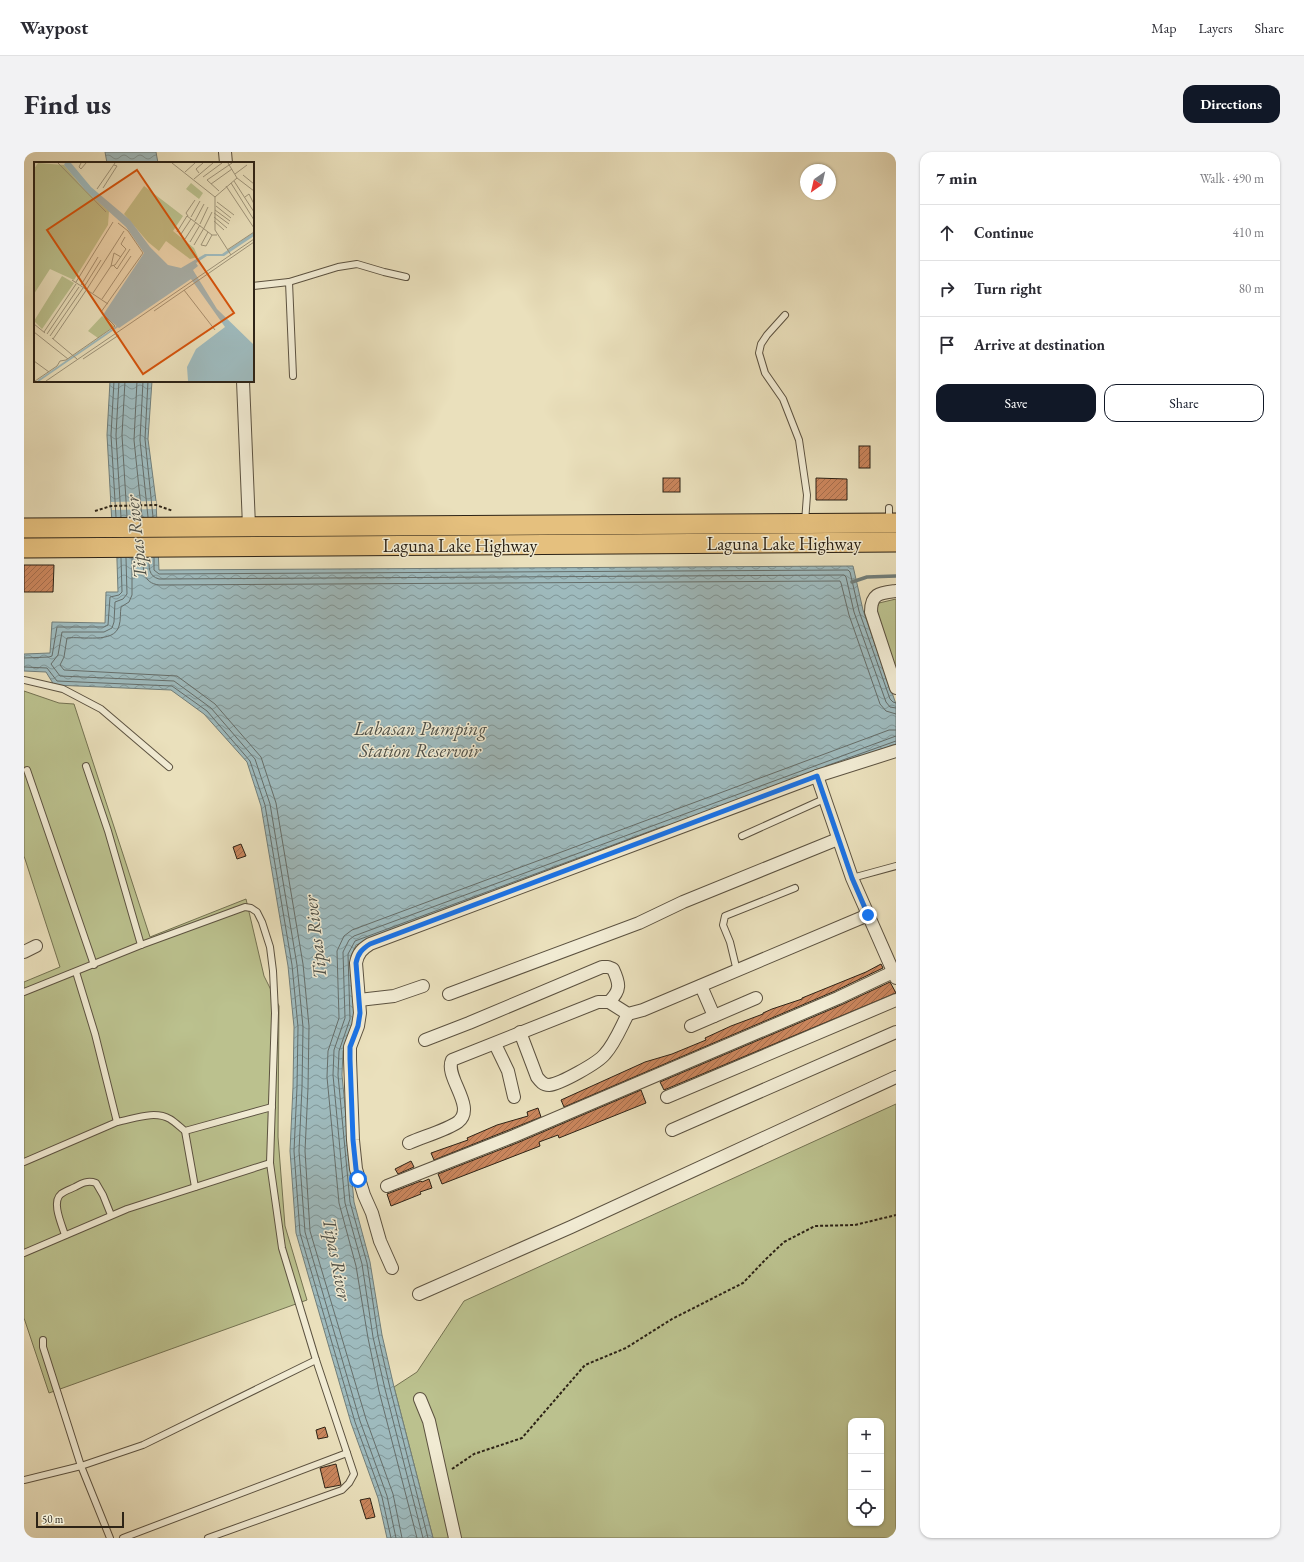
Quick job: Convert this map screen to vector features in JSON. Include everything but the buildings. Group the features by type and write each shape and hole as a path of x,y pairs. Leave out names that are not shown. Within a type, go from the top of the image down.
{"main road":[{"name":"Laguna Lake Highway","path":"24,528 163,526 804,524 891,518"},
{"path":"668,524 668,544"},
{"name":"Laguna Lake Highway","path":"24,548 896,542"}],"street":[{"path":"225,152 226,162"},
{"path":"243,382 249,526"},
{"path":"896,592 882,593 876,596 871,603 871,612 896,688"},
{"path":"392,1268 380,1241 372,1213 364,1195 356,1169 353,1140 350,1047 358,1026 360,1013 356,963 357,955 370,944 817,776 896,751"},
{"path":"387,1186 514,1136 838,998 894,970 852,878 817,776"},
{"path":"449,994 639,923 683,902 838,839"},
{"path":"520,1032 537,1077 541,1083 551,1085 570,1077 605,1055 628,1014 643,1010 868,915"},
{"path":"24,952 36,946"},
{"path":"425,1040 469,1024 602,968 608,967 613,969 619,986 618,990 609,1002"},
{"path":"359,1000 394,996 423,986"},
{"path":"701,986 714,1016"},
{"path":"691,1026 756,998"},
{"path":"667,1098 896,1000"},
{"path":"409,1143 459,1121 464,1110 460,1094 450,1068 452,1060 598,1002 609,1002 628,1014"},
{"path":"672,1130 896,1032"},
{"path":"495,1044 508,1071 514,1097"},
{"path":"419,1294 571,1227 896,1077"},
{"path":"420,1399 429,1421 455,1538"}],"lane":[{"path":"254,286 289,282 338,267 357,264 384,272 406,276"},
{"path":"289,282 293,376"},
{"path":"786,315 767,335 761,344 759,353 764,373 783,399 799,440 807,495 804,524"},
{"path":"24,680 63,689 101,709 169,768"},
{"path":"86,766 108,831 141,945"},
{"path":"28,770 94,965"},
{"path":"742,836 824,799"},
{"path":"852,878 896,866"},
{"path":"737,971 730,942 722,925 725,916 795,888"},
{"path":"24,992 141,945 245,907 251,908 257,912 262,922 270,946 273,971 275,1013 270,1163 282,1248 316,1360 354,1474 349,1483 342,1490 208,1538"},
{"path":"76,972 95,1034 117,1122"},
{"path":"185,1131 272,1107"},
{"path":"24,1162 117,1122 153,1115 161,1116 170,1119 185,1131 195,1187"},
{"path":"24,1253 127,1209 270,1163"},
{"path":"65,1235 57,1208 57,1200 60,1194 85,1182 90,1181 96,1183 103,1195 111,1216"},
{"path":"43,1340 43,1347 81,1466 110,1538"},
{"path":"24,1480 81,1466 143,1445 316,1360"},
{"path":"123,1538 347,1453"}],"path":[{"path":"92,512 111,506 156,505"},
{"path":"442,1475 474,1454 522,1438 584,1365 626,1348 672,1319 743,1283 784,1242 815,1226 855,1225 896,1215"}],"green space":[{"path":"896,599 896,669 876,610 879,603"},
{"path":"24,691 59,703 74,704 150,937 246,899 264,976 279,1006 278,1137 285,1226 307,1300 49,1393 24,1318 24,982 60,967 24,856"},
{"path":"896,1104 896,1538 433,1538 394,1387 417,1372 464,1301"}],"water":[{"path":"105,152 156,152 158,162 107,162"},
{"name":"Labasan Pumping Station Reservoir","path":"110,382 152,382 148,439 156,501 159,570 853,566 863,610 896,704 896,744 356,945 352,954 354,1020 343,1051 342,1075 354,1202 370,1262 382,1335 394,1387 433,1538 387,1538 378,1498 351,1423 296,1233 290,1151 294,1027 288,966 261,806 247,762 204,714 171,690 54,685 46,672 24,671 24,654 50,653 52,622 105,623 106,592 118,592 116,530 112,524 107,435"}],"pier":[{"path":"156,501 156,509 112,510 111,502"}],"waterway":[{"path":"852,582 867,577 896,576"}],"route":[{"path":"358,1179 353,1140 350,1047 358,1026 360,1013 358,972 356,963 357,955 370,944 817,776 852,878 868,915"}],"water label":[{"name":"Tipas River","path":"136,537"},
{"name":"Tipas River","path":"315,937"},
{"name":"Tipas River","path":"337,1259"}]}
